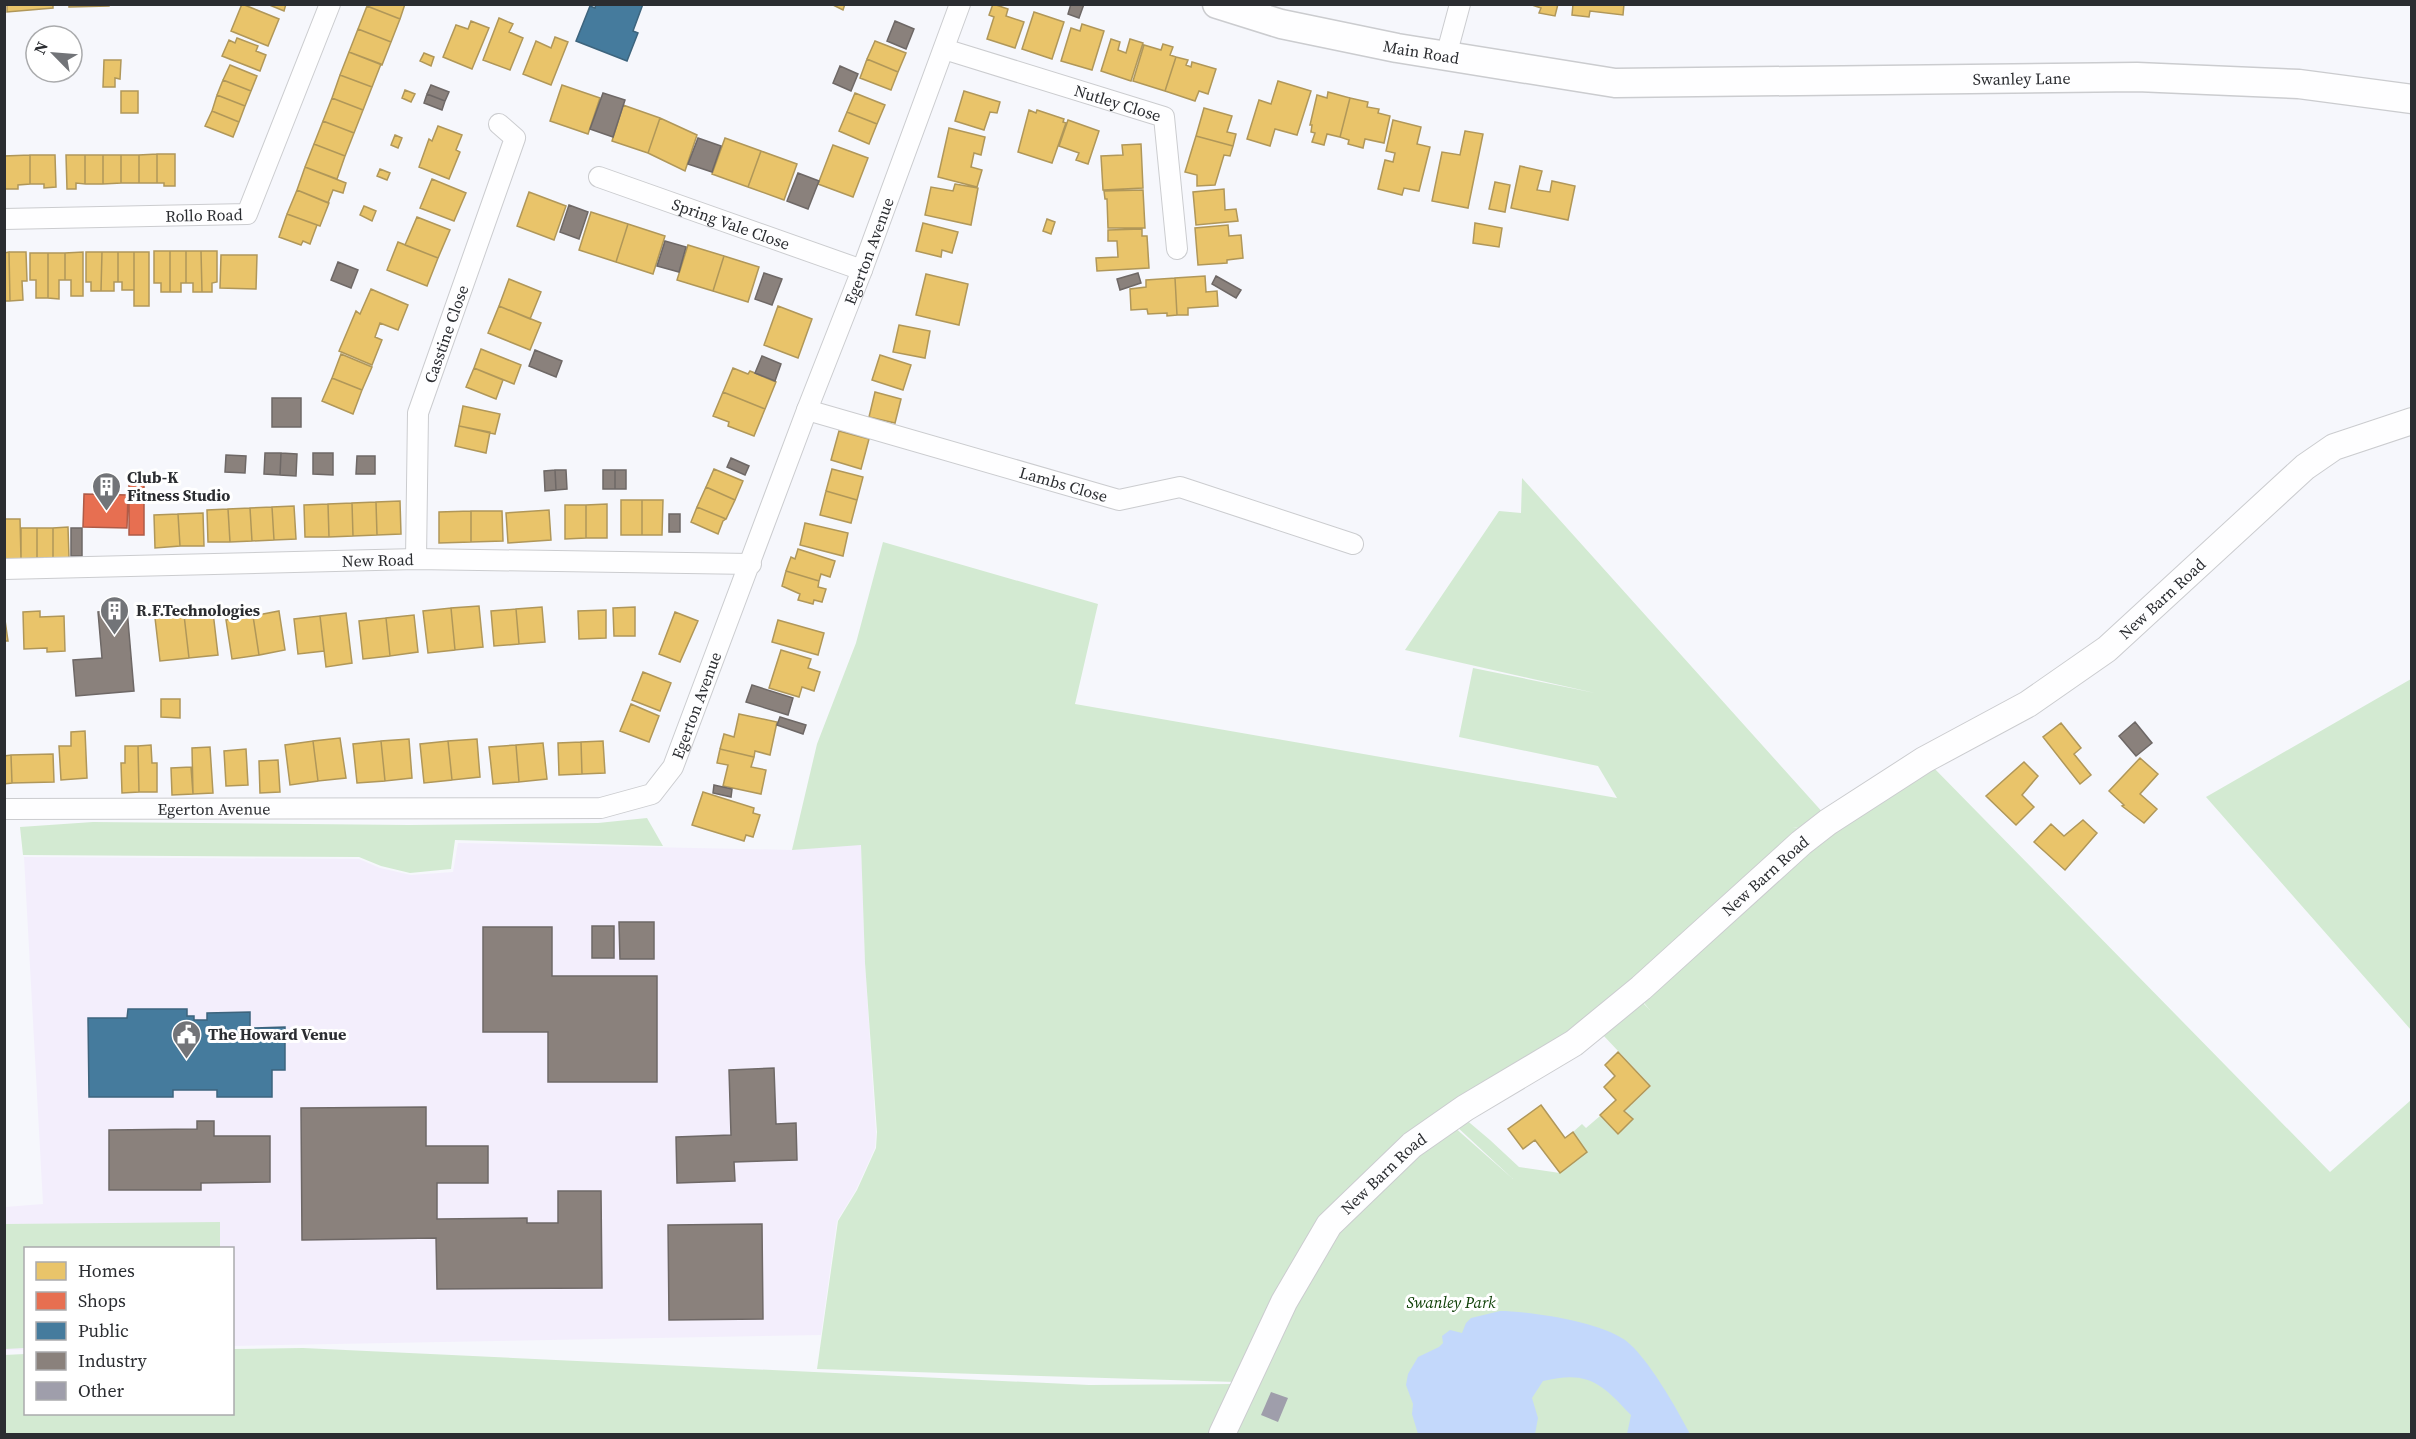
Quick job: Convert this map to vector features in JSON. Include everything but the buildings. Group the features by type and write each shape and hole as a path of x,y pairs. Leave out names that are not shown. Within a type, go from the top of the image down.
{"main road":[{"name":"Main Road","path":"1217,4 1281,24 1446,56 1630,84"},
{"name":"Swanley Lane","path":"1630,84 2138,76 2299,84 2412,99"}],"street":[{"name":"Rollo Road","path":"4,219 248,214 330,4"},
{"name":"Egerton Avenue","path":"4,809 601,808 652,794 673,767 862,270 960,4"},
{"path":"1446,56 1460,4"},
{"name":"Nutley Close","path":"944,49 1164,117 1177,249"},
{"name":"Casstine Close","path":"416,559 418,413 515,138 499,123"},
{"name":"Spring Vale Close","path":"599,177 862,270"},
{"name":"Lambs Close","path":"807,410 1119,500 1180,487 1353,544"},
{"name":"New Barn Road","path":"1222,1434 1284,1302 1329,1225 1412,1145 1465,1108 1574,1043 1649,980 1801,843 1828,822 1924,760 2028,704 2107,649 2305,466 2334,447 2412,421"},
{"name":"New Road","path":"4,568 416,559 751,564"}],"shaded area":[{"path":"861,841 875,1148 856,1190 837,1221 821,1335 234,1346 234,1247 24,1247 24,1350 5,1350 5,1207 43,1204 24,857 359,859 380,868 411,875 453,872 458,843 792,850"}],"green space":[{"path":"1522,478 1825,815 1804,829 1792,827 1804,830 1606,1008 1363,1179 1236,1382 817,1369 838,1221 857,1190 876,1148 877,1132 865,963 861,845 792,850 817,744 856,643 883,542 1098,604 1075,704 1617,798 1598,766 1459,737 1473,668 1595,693 1405,650 1499,511 1521,513"},
{"path":"2411,679 2411,1030 2206,797"},
{"name":"Swanley Park","path":"1929,763 2330,1172 2411,1100 2411,1434 1234,1434 1291,1302 1339,1226 1453,1126 1513,1179 1455,1125 1464,1118 1519,1167 1560,1173 1587,1152 1573,1132 1582,1124 1586,1128 1600,1116 1618,1134 1633,1119 1625,1111 1651,1086 1603,1035 1641,1001 1650,1010 1639,997 1814,840"},
{"path":"647,818 663,846 455,840 451,869 410,873 381,866 359,857 23,855 20,827 93,822 409,825 598,823"},
{"path":"220,1222 220,1247 24,1247 24,1348 5,1349 5,1224"},
{"path":"303,1348 1089,1385 1235,1384 1213,1434 5,1434 4,1355 24,1354 24,1415 234,1415 234,1349"}],"water":[{"path":"1500,1311 1546,1315 1582,1323 1625,1340 1652,1370 1690,1434 1627,1434 1631,1415 1602,1387 1583,1378 1572,1377 1543,1381 1532,1398 1538,1418 1535,1434 1418,1434 1412,1414 1413,1404 1406,1385 1408,1374 1418,1357 1439,1347 1443,1343 1442,1336 1450,1330 1462,1333 1471,1318"}],"place":[{"name":"Club-K Fitness Studio","path":"106,512"},
{"name":"R.F.Technologies","path":"115,636"},
{"name":"The Howard Venue","path":"187,1060"}]}
